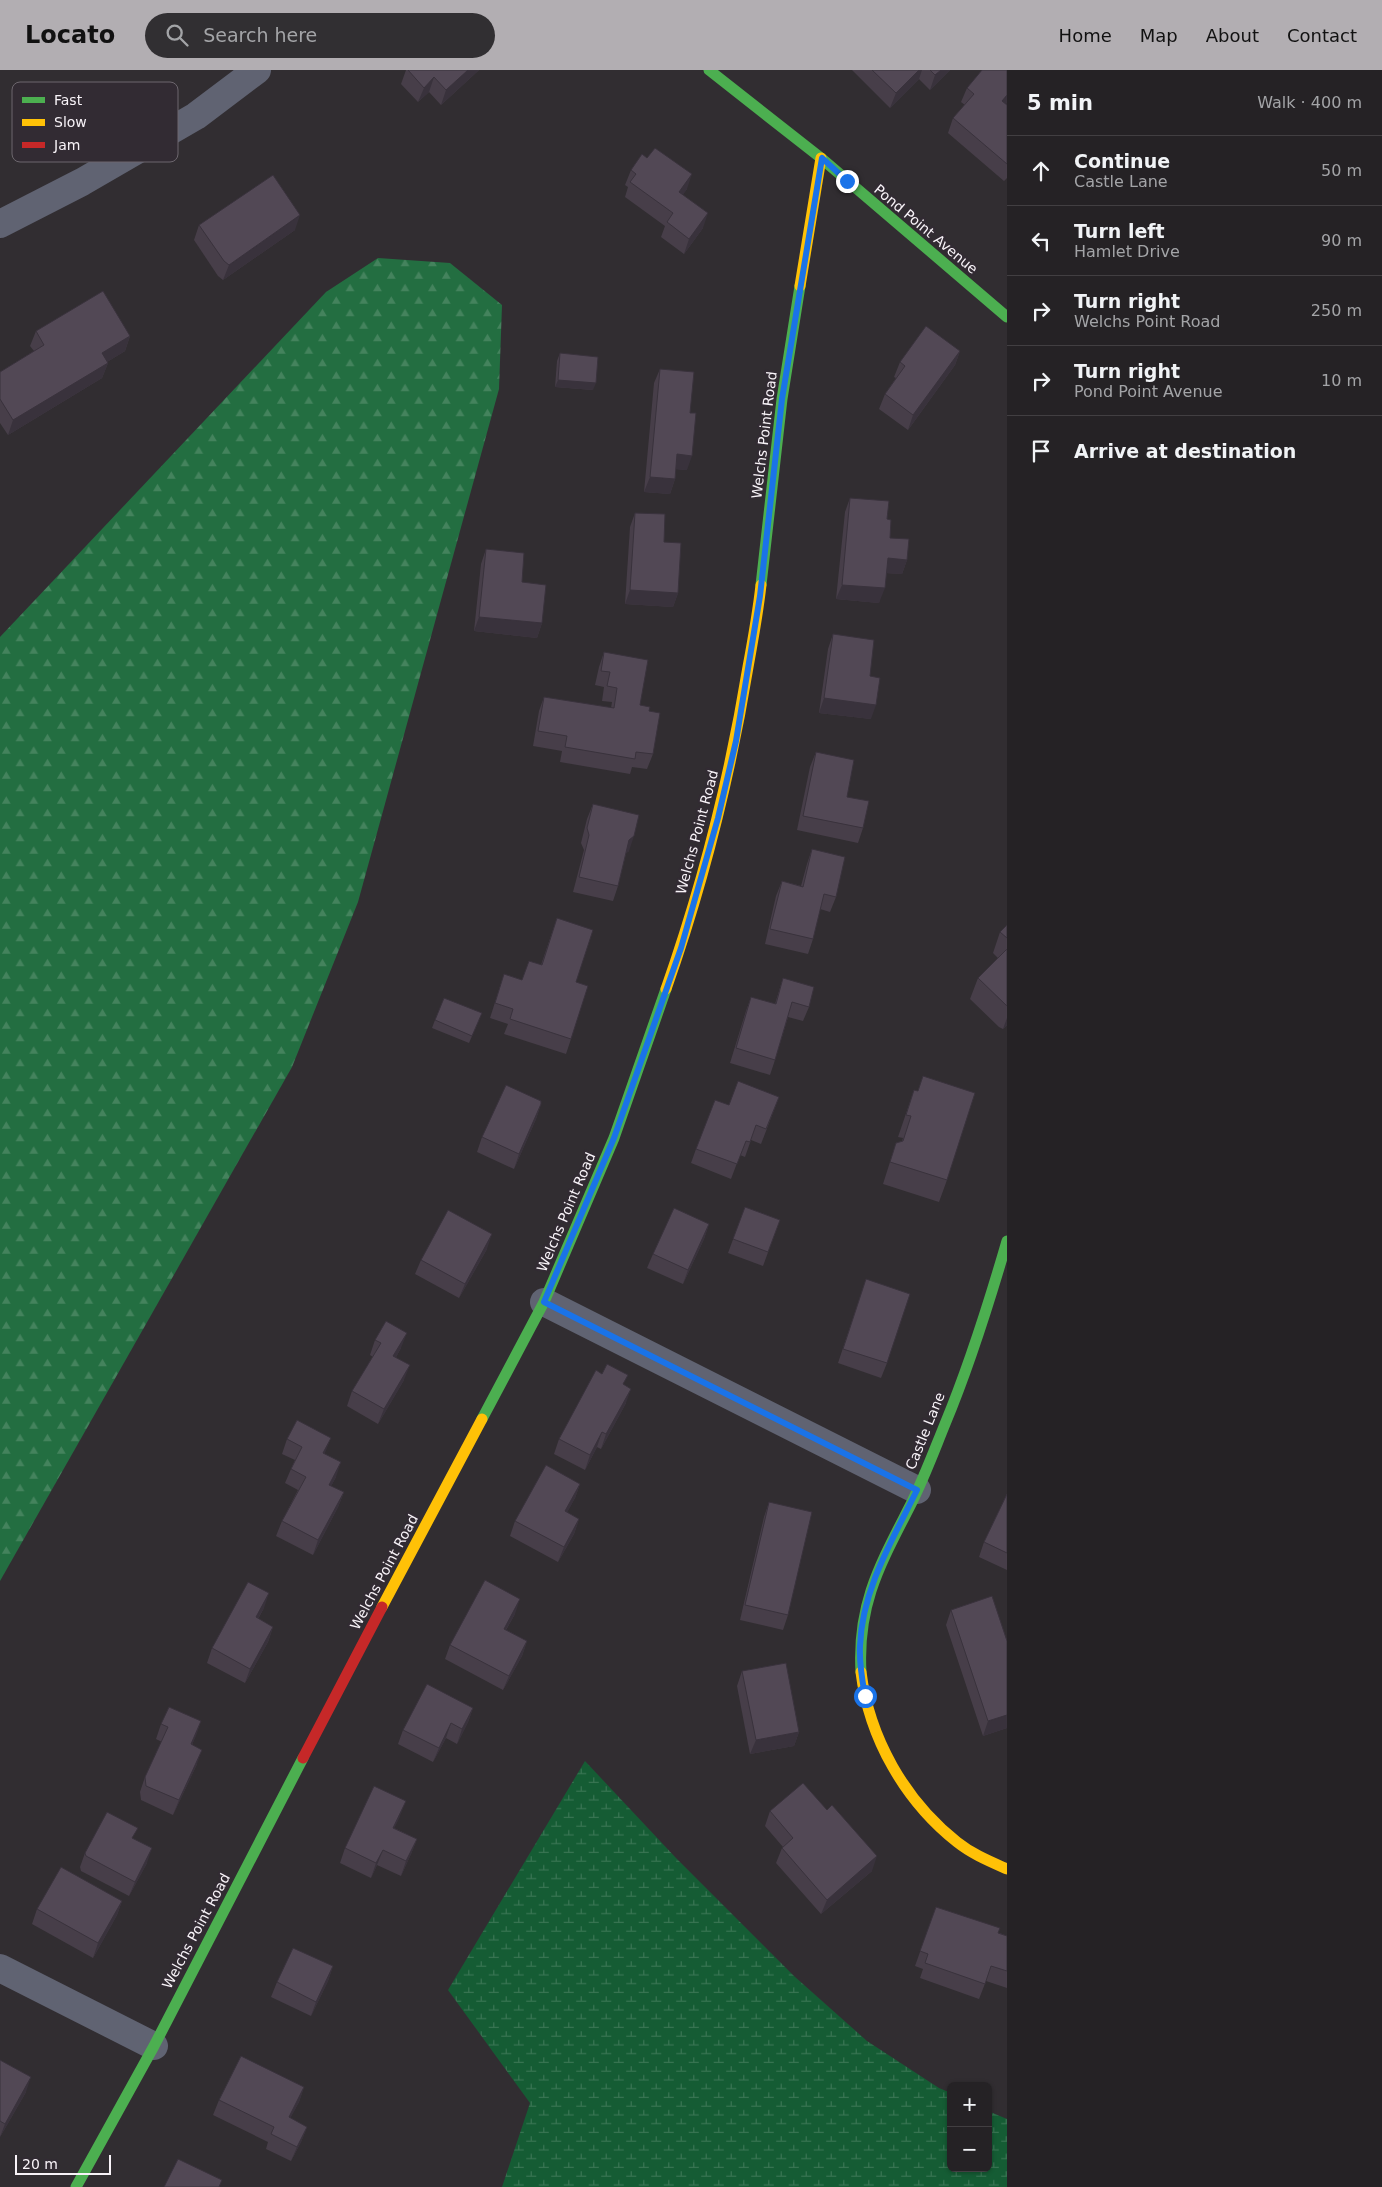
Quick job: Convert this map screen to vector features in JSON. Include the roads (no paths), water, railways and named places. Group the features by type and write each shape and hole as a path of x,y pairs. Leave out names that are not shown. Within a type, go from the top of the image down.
{"street":[{"path":"178,126 196,116 257,70"},
{"name":"Pond Point Avenue","path":"709,70 822,158 1007,317"},
{"name":"Welchs Point Road","path":"76,2187 154,2046 390,1592 544,1302 614,1138 681,948 718,818 736,741 760,596 782,399 822,158"},
{"path":"0,224 117,162"},
{"name":"Castle Lane","path":"1007,1241 970,1362 917,1490 879,1568 867,1603 860,1644 860,1668 872,1722 883,1748 902,1781 923,1811 948,1836 992,1864 1007,1869"},
{"path":"544,1302 917,1490"},
{"path":"0,1968 154,2046"}]}
